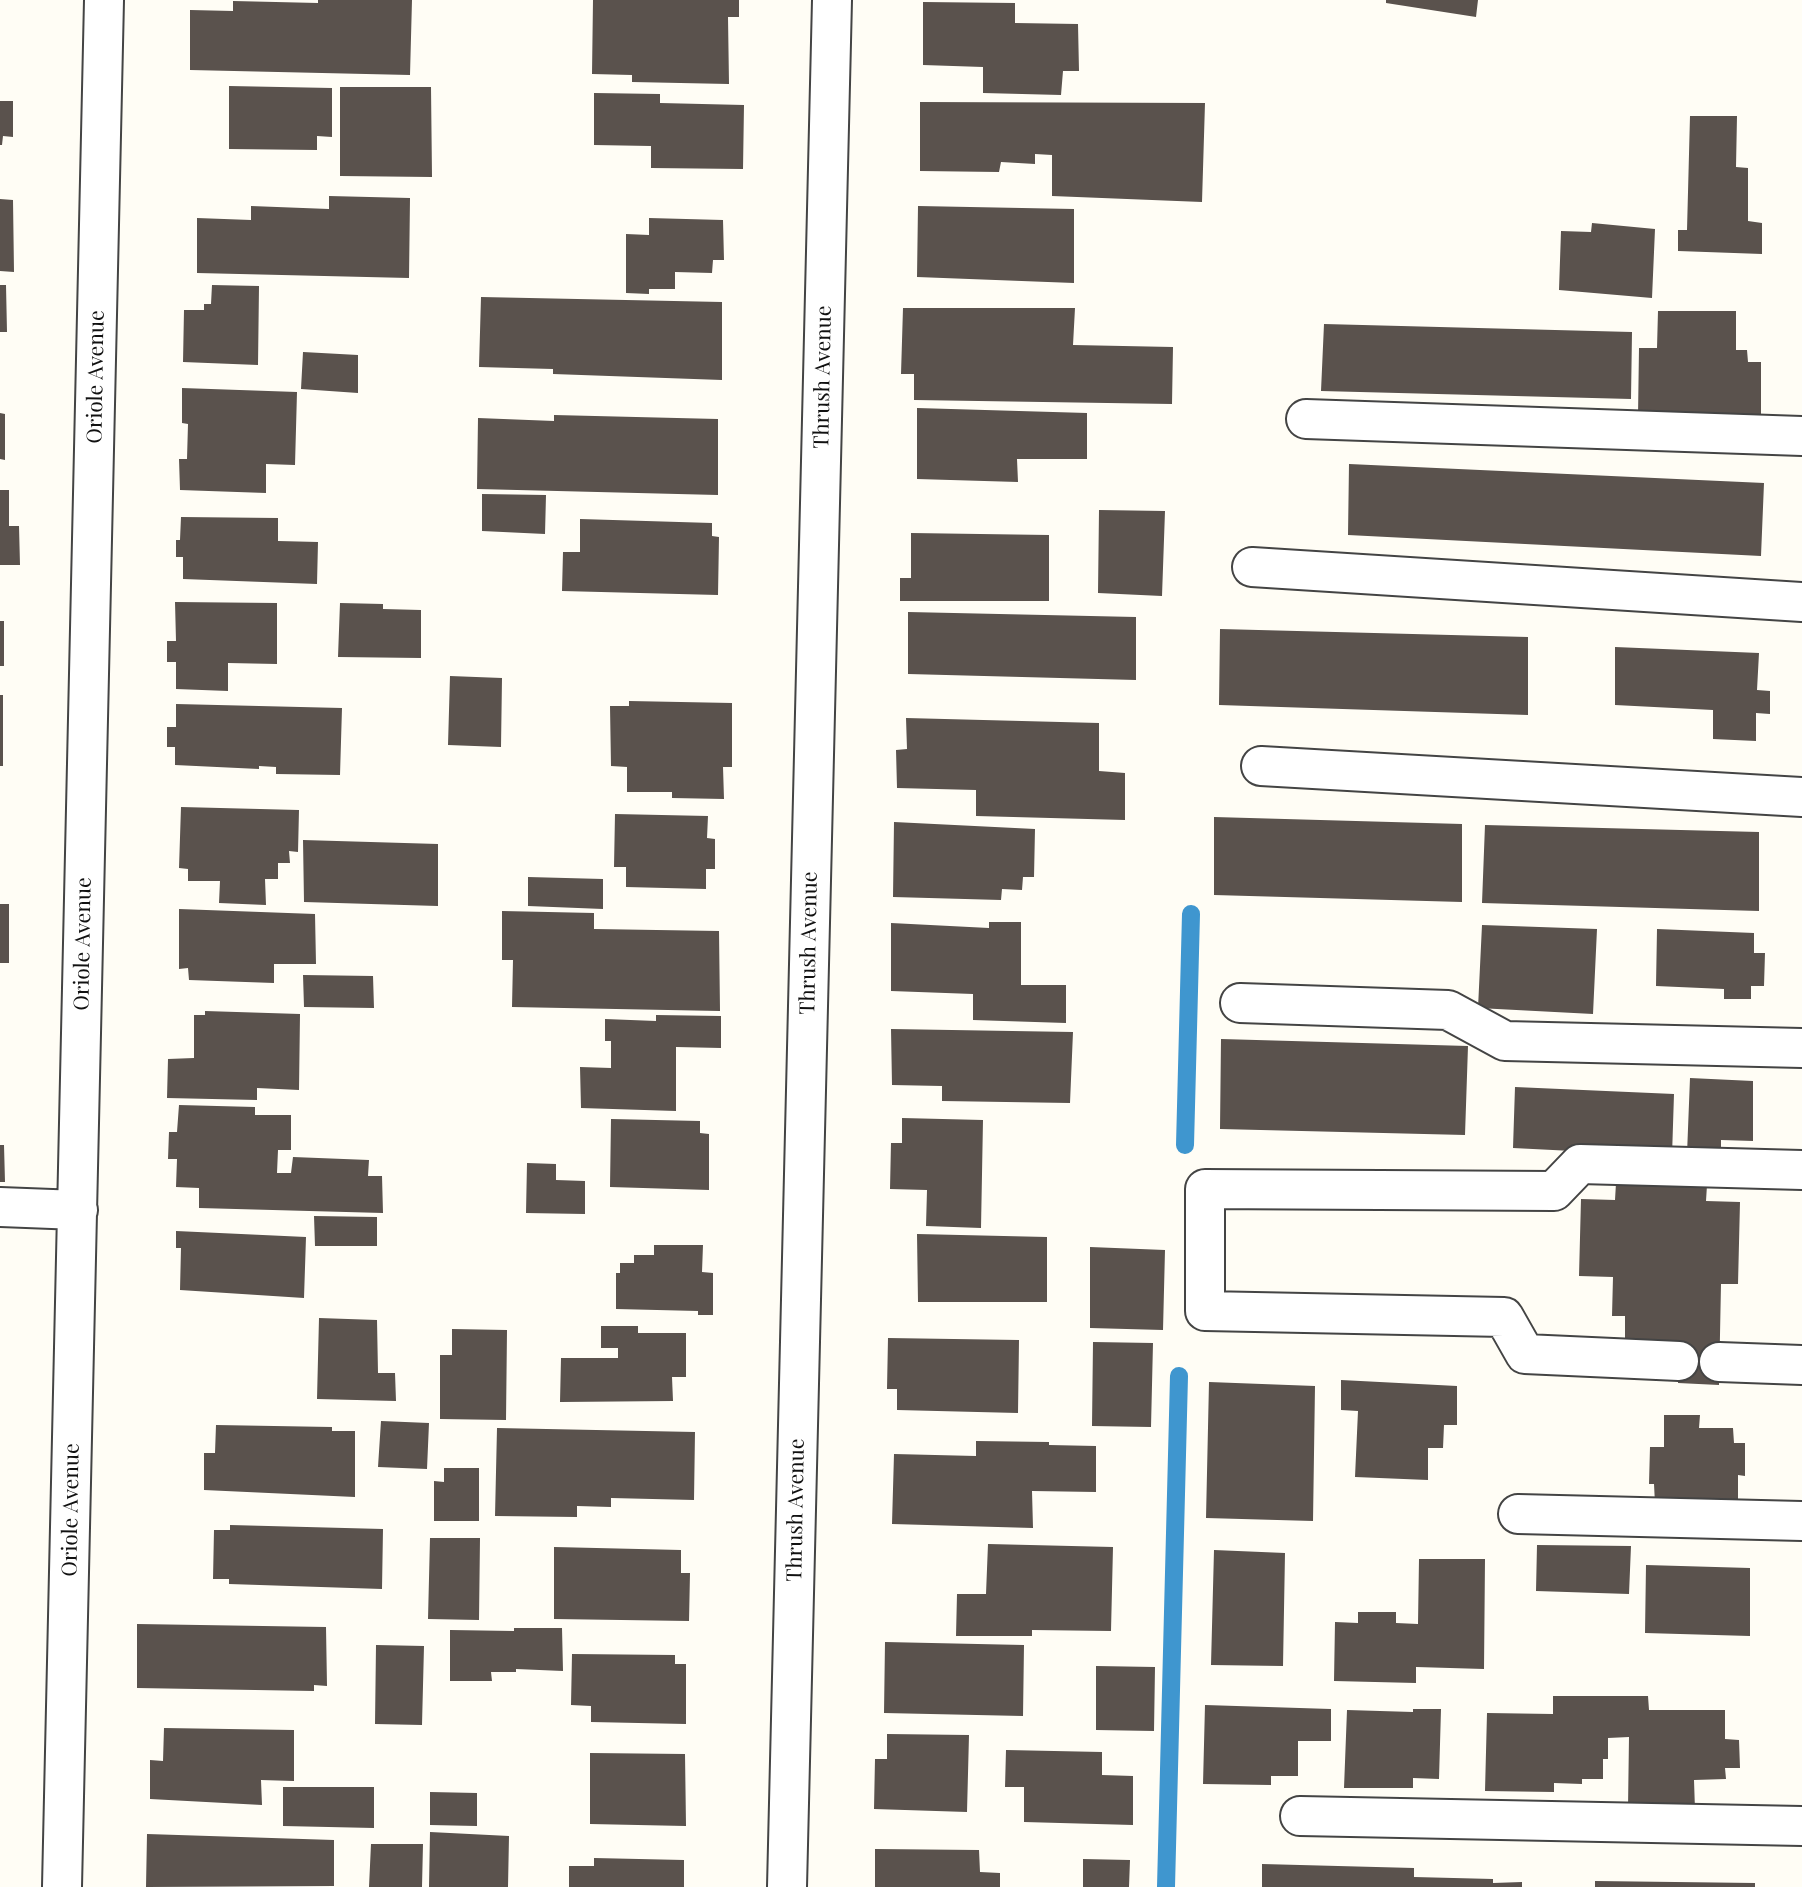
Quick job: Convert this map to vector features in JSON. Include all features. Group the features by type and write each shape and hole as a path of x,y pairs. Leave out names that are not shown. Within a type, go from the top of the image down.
{"street":[{"name":"Oriole Avenue","path":"62,1887 104,0"},
{"name":"Thrush Avenue","path":"787,1887 832,0"},
{"path":"1306,419 1802,436"},
{"path":"1252,567 1802,602"},
{"path":"1261,766 1802,797"},
{"path":"1240,1003 1447,1010 1505,1041 1802,1048"},
{"path":"1679,1361 1525,1354 1504,1317 1205,1311 1205,1189 1554,1191 1580,1164 1802,1170"},
{"path":"0,1207 78,1210"},
{"path":"1719,1362 1802,1365"},
{"path":"1518,1514 1802,1521"},
{"path":"1300,1815 1802,1826"}],"building":[{"path":"318,0 412,0 410,75 190,70 190,10 233,11 233,1 318,3"},
{"path":"593,0 739,0 739,17 728,17 729,84 632,82 632,75 592,74"},
{"path":"1386,0 1478,0 1476,17 1386,3"},
{"path":"923,2 1015,3 1015,23 1078,24 1079,71 1063,71 1061,95 983,93 983,67 923,65"},
{"path":"229,86 332,88 332,137 317,136 317,150 229,149"},
{"path":"340,87 431,87 432,177 340,176"},
{"path":"594,93 660,94 660,103 744,105 743,169 651,168 651,146 594,145"},
{"path":"0,101 13,101 13,137 3,136 2,145 0,145"},
{"path":"920,102 1205,103 1202,202 1052,196 1052,155 1035,154 1035,164 1001,162 999,172 920,171"},
{"path":"1690,116 1737,116 1736,167 1748,168 1748,221 1762,223 1762,254 1678,251 1678,230 1687,230"},
{"path":"329,196 410,198 409,278 197,273 197,218 251,220 251,206 329,209"},
{"path":"0,199 13,200 14,272 0,271"},
{"path":"918,206 1074,209 1074,283 917,277"},
{"path":"649,218 723,220 724,260 713,260 712,273 675,272 675,289 649,289 649,294 626,293 626,234 649,235"},
{"path":"1592,223 1655,229 1652,298 1559,290 1561,231 1591,232"},
{"path":"0,285 6,285 7,332 0,332"},
{"path":"212,285 259,286 258,365 183,362 184,310 204,310 204,304 211,304"},
{"path":"481,297 722,302 722,380 553,374 553,369 479,367"},
{"path":"903,308 1075,308 1073,345 1173,347 1172,404 914,400 914,374 901,374"},
{"path":"1658,311 1736,311 1736,350 1747,350 1748,362 1761,362 1761,420 1638,416 1639,348 1657,348"},
{"path":"1324,324 1632,332 1631,399 1321,391"},
{"path":"303,352 358,355 358,393 301,389"},
{"path":"182,388 297,392 295,465 266,464 266,493 180,490 179,459 187,459 188,424 182,423"},
{"path":"917,408 1087,413 1087,459 1017,459 1018,482 917,479"},
{"path":"0,413 5,414 5,460 0,459"},
{"path":"554,415 718,419 718,495 477,489 478,418 554,421"},
{"path":"1349,464 1764,483 1761,556 1348,535"},
{"path":"0,490 9,490 9,526 19,526 20,565 0,565"},
{"path":"482,494 546,495 545,534 482,531"},
{"path":"1099,510 1165,511 1162,596 1098,593"},
{"path":"181,517 278,518 278,541 318,542 317,584 183,579 183,557 176,557 176,540 180,540"},
{"path":"580,519 712,523 712,536 719,537 718,595 562,591 563,552 580,552"},
{"path":"911,533 1049,535 1049,601 900,601 900,578 911,578"},
{"path":"175,602 277,603 277,664 228,663 228,691 176,689 176,662 167,662 167,641 176,641"},
{"path":"340,603 383,604 383,609 421,610 421,658 338,657"},
{"path":"908,612 1136,617 1136,680 908,674"},
{"path":"0,621 4,621 4,666 0,666"},
{"path":"1220,629 1528,637 1528,715 1219,705"},
{"path":"1615,647 1759,653 1757,690 1770,691 1770,714 1756,713 1756,741 1713,739 1713,710 1615,705"},
{"path":"450,676 502,678 501,747 448,745"},
{"path":"0,695 3,695 3,766 0,766"},
{"path":"629,701 732,703 732,767 723,767 724,799 672,798 672,792 627,792 627,767 611,766 610,706 629,706"},
{"path":"176,704 342,708 340,775 276,774 276,767 259,766 259,769 175,765 175,747 167,747 167,727 176,727"},
{"path":"906,718 1099,723 1099,771 1125,773 1125,820 976,816 976,790 897,788 896,750 907,749"},
{"path":"181,807 299,810 298,852 289,851 290,863 278,863 278,879 265,879 266,905 219,903 220,881 188,881 188,869 179,868"},
{"path":"615,814 708,816 707,838 715,839 715,869 706,869 706,889 626,887 626,867 614,867"},
{"path":"1214,817 1462,824 1462,902 1214,895"},
{"path":"894,822 1035,829 1034,877 1023,877 1022,890 1002,889 1001,900 893,897"},
{"path":"1485,825 1759,832 1759,911 1482,903"},
{"path":"303,840 438,844 438,906 304,902"},
{"path":"528,877 603,879 603,909 528,906"},
{"path":"0,904 9,904 9,963 0,963"},
{"path":"179,909 315,914 316,964 274,964 274,983 189,980 188,968 179,969"},
{"path":"502,911 594,913 594,929 719,931 720,1011 512,1007 513,960 502,960"},
{"path":"989,922 1021,922 1021,985 1066,985 1066,1023 973,1020 973,994 891,991 891,923 989,928"},
{"path":"1482,925 1597,929 1593,1014 1478,1008"},
{"path":"1657,929 1754,933 1754,953 1765,953 1764,986 1751,986 1751,999 1724,999 1724,989 1656,986"},
{"path":"303,975 373,976 374,1008 304,1007"},
{"path":"205,1011 300,1014 299,1090 257,1088 257,1100 167,1098 168,1059 194,1058 194,1015 205,1015"},
{"path":"656,1015 721,1016 721,1048 676,1047 676,1111 581,1108 580,1067 611,1068 611,1041 605,1041 605,1019 656,1021"},
{"path":"891,1029 1073,1032 1070,1103 942,1101 942,1086 892,1085"},
{"path":"1221,1039 1468,1046 1465,1135 1220,1129"},
{"path":"1690,1078 1753,1081 1753,1141 1721,1140 1721,1155 1687,1154"},
{"path":"1515,1087 1674,1094 1672,1156 1513,1148"},
{"path":"179,1105 255,1107 255,1115 291,1115 291,1150 278,1150 277,1173 291,1173 293,1157 369,1160 368,1176 382,1176 383,1213 199,1208 199,1188 176,1187 177,1159 168,1159 169,1132 177,1132"},
{"path":"902,1118 983,1120 981,1228 926,1226 927,1190 890,1189 891,1143 902,1143"},
{"path":"611,1119 700,1121 700,1133 709,1134 709,1190 610,1187"},
{"path":"0,1145 4,1145 5,1182 0,1182"},
{"path":"527,1163 556,1164 556,1180 585,1181 585,1214 526,1213"},
{"path":"1616,1183 1707,1185 1706,1201 1740,1202 1738,1284 1721,1284 1719,1385 1678,1383 1680,1346 1625,1344 1625,1316 1612,1316 1613,1277 1579,1276 1581,1199 1615,1200"},
{"path":"314,1216 377,1217 377,1246 315,1246"},
{"path":"176,1231 306,1237 304,1298 180,1290 181,1248 176,1248"},
{"path":"917,1234 1047,1237 1047,1302 918,1302"},
{"path":"654,1245 703,1245 702,1272 713,1273 713,1315 698,1315 698,1311 616,1309 616,1273 620,1273 620,1263 634,1263 634,1255 654,1255"},
{"path":"1090,1247 1165,1250 1163,1330 1090,1328"},
{"path":"319,1318 377,1320 378,1373 395,1373 396,1401 317,1399"},
{"path":"601,1326 638,1326 638,1333 686,1333 686,1377 672,1377 673,1401 560,1402 561,1358 618,1358 618,1348 601,1348"},
{"path":"452,1329 507,1330 506,1420 440,1419 440,1355 452,1355"},
{"path":"888,1338 1019,1340 1018,1413 897,1410 897,1389 887,1389"},
{"path":"1093,1342 1153,1343 1151,1427 1092,1426"},
{"path":"1341,1380 1457,1386 1457,1425 1444,1425 1443,1448 1428,1448 1428,1480 1355,1477 1358,1411 1341,1410"},
{"path":"1209,1382 1315,1386 1313,1521 1206,1518"},
{"path":"1664,1415 1700,1415 1699,1428 1733,1428 1734,1443 1745,1443 1745,1476 1738,1475 1738,1506 1655,1504 1654,1484 1649,1484 1650,1447 1664,1447"},
{"path":"381,1421 429,1423 427,1469 378,1467"},
{"path":"216,1425 332,1427 332,1431 355,1431 355,1497 204,1490 204,1453 215,1453"},
{"path":"497,1428 695,1432 694,1500 611,1498 611,1507 577,1506 577,1517 495,1516"},
{"path":"976,1441 1096,1446 1096,1492 1032,1491 1033,1528 892,1524 894,1454 976,1456"},
{"path":"444,1468 479,1468 479,1521 434,1521 434,1481 444,1482"},
{"path":"230,1525 383,1529 382,1589 229,1584 229,1579 213,1579 214,1530 230,1530"},
{"path":"430,1538 480,1538 479,1620 428,1619"},
{"path":"988,1544 1113,1547 1111,1631 1032,1630 1032,1636 956,1636 957,1594 986,1594"},
{"path":"1537,1545 1631,1546 1629,1594 1536,1591"},
{"path":"554,1547 681,1550 681,1573 690,1573 689,1621 554,1619"},
{"path":"1214,1550 1285,1553 1283,1666 1211,1665"},
{"path":"1419,1559 1485,1559 1484,1669 1416,1667 1416,1683 1334,1681 1335,1622 1358,1623 1358,1612 1396,1612 1396,1623 1418,1624"},
{"path":"1646,1565 1750,1568 1750,1636 1645,1633"},
{"path":"137,1624 326,1627 327,1686 314,1685 314,1691 137,1688"},
{"path":"514,1628 562,1628 563,1671 516,1669 516,1672 491,1672 492,1681 450,1681 450,1630 514,1631"},
{"path":"885,1642 1024,1645 1023,1716 884,1713"},
{"path":"376,1645 424,1646 422,1725 375,1724"},
{"path":"572,1654 675,1655 675,1664 686,1664 686,1724 591,1722 591,1706 571,1705"},
{"path":"1096,1666 1155,1667 1154,1731 1096,1730"},
{"path":"1553,1696 1648,1696 1649,1710 1725,1710 1725,1739 1739,1740 1740,1768 1725,1768 1726,1779 1694,1780 1695,1810 1628,1808 1629,1737 1608,1738 1608,1759 1603,1759 1603,1779 1582,1779 1582,1784 1554,1783 1554,1792 1485,1791 1487,1713 1553,1714"},
{"path":"1205,1705 1331,1709 1331,1741 1298,1741 1298,1776 1271,1776 1271,1785 1203,1784"},
{"path":"1413,1709 1441,1709 1439,1779 1413,1778 1413,1788 1344,1788 1347,1710 1413,1712"},
{"path":"164,1728 294,1730 294,1781 261,1780 262,1805 150,1799 150,1760 163,1761"},
{"path":"887,1734 969,1735 967,1812 874,1809 875,1759 887,1759"},
{"path":"1006,1750 1102,1752 1102,1775 1133,1776 1133,1825 1024,1822 1024,1787 1005,1787"},
{"path":"590,1753 685,1754 686,1826 590,1824"},
{"path":"283,1787 374,1787 374,1828 283,1826"},
{"path":"430,1792 477,1793 477,1826 430,1825"},
{"path":"430,1832 509,1836 508,1887 429,1887"},
{"path":"147,1834 334,1840 334,1886 146,1887"},
{"path":"371,1844 423,1844 422,1887 369,1887"},
{"path":"875,1849 979,1850 980,1872 1000,1873 1000,1887 875,1887"},
{"path":"594,1858 684,1860 684,1887 569,1887 569,1866 594,1866"},
{"path":"1083,1859 1130,1860 1129,1887 1083,1887"},
{"path":"1262,1864 1414,1868 1414,1877 1493,1879 1493,1883 1522,1882 1522,1887 1262,1887"},
{"path":"1595,1881 1755,1883 1755,1887 1595,1887"}],"waterway":[{"path":"1185,1145 1191,914"},
{"path":"1166,1887 1179,1376"}]}
